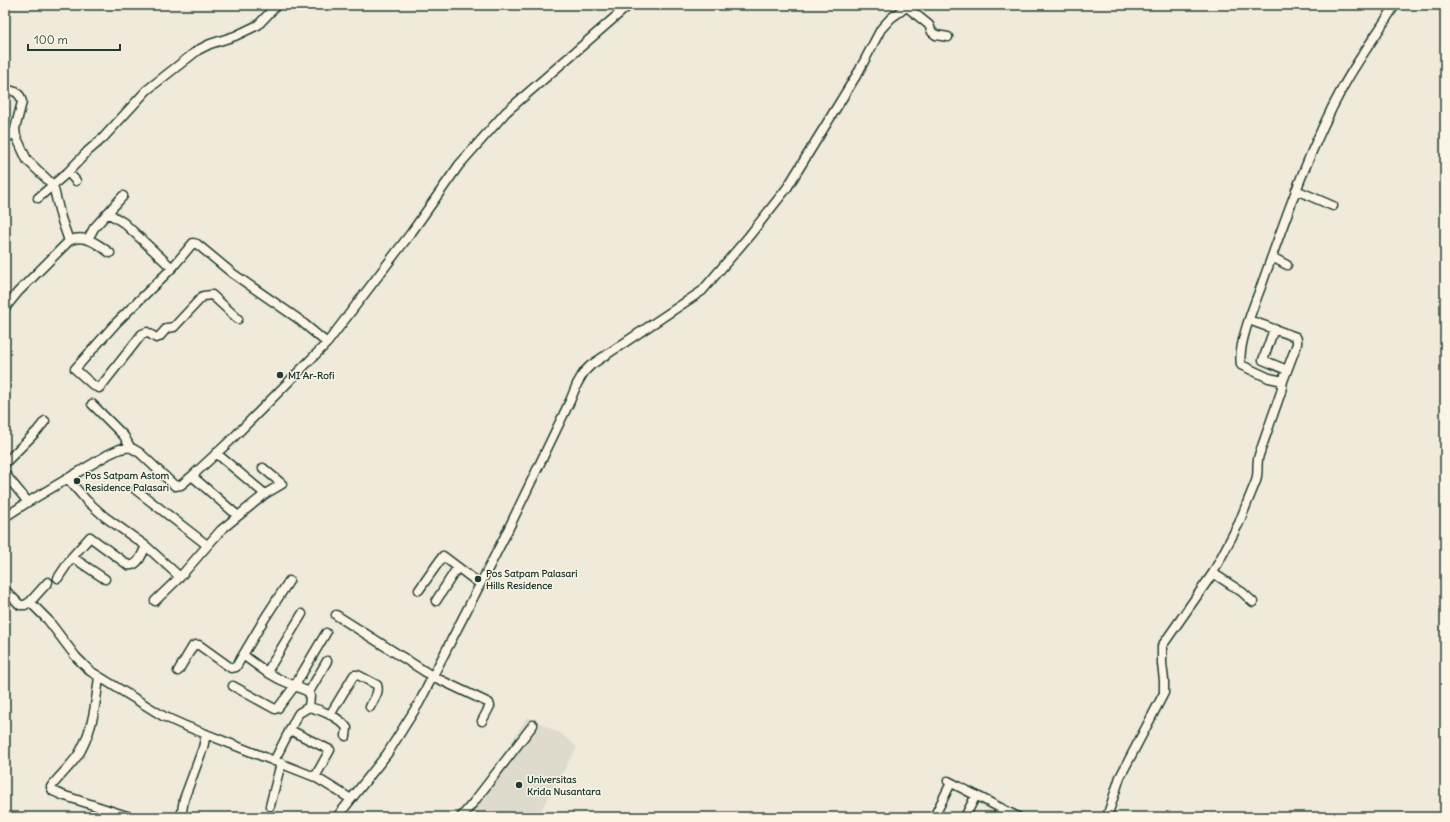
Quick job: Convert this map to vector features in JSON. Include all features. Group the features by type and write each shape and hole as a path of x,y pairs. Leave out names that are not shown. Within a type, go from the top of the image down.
{"street":[{"path":"38,198 53,186 103,138 147,90 198,50 210,44 239,35 258,24 277,5"},
{"path":"92,404 124,436 130,447 140,453 175,486 180,485 192,476 249,423 328,342 459,165 495,124 629,5"},
{"path":"1283,382 1269,378 1240,365 1241,349 1249,320 1296,190 1315,145 1343,86 1395,5"},
{"path":"337,817 394,743 419,703 505,536 584,372 610,352 702,291 749,236 787,188 859,71 882,29 891,18 908,6 929,24 932,32 936,35 948,37"},
{"path":"5,89 16,92 20,96 22,102 15,134 27,160 53,186 61,218 69,241"},
{"path":"5,140 15,134"},
{"path":"68,172 76,181"},
{"path":"1296,190 1333,206"},
{"path":"88,239 94,228 123,196"},
{"path":"108,213 124,223 172,268"},
{"path":"5,308 18,292 69,241 73,239 88,239 110,253"},
{"path":"238,319 212,295 203,296 174,327 168,328 159,337 156,338 147,332 142,334 99,388 94,386 75,369 117,322 172,268 193,243 197,244 232,273 328,342"},
{"path":"1272,257 1287,265"},
{"path":"1107,817 1120,777 1164,693 1162,646 1213,573 1239,523 1256,481 1258,476 1256,463 1297,344 1296,337 1249,320"},
{"path":"1274,328 1263,360 1287,370"},
{"path":"5,463 37,431 45,420"},
{"path":"5,517 109,454 120,449 130,447"},
{"path":"216,453 265,494"},
{"path":"155,601 180,576 221,530 265,494 282,484 263,468"},
{"path":"5,474 28,502"},
{"path":"192,476 238,516"},
{"path":"68,479 86,500 104,517 146,546 180,576"},
{"path":"136,490 207,545"},
{"path":"58,578 72,557 90,537 128,565 132,566 136,564 146,546"},
{"path":"419,590 442,556 480,584"},
{"path":"72,557 105,579"},
{"path":"436,601 457,568"},
{"path":"1213,573 1242,592 1253,602"},
{"path":"178,671 193,646 196,644 231,668 236,667 264,618 289,581"},
{"path":"5,590 20,605 25,605 30,602 48,582"},
{"path":"30,602 48,620 62,640 81,662 99,678 163,716 315,777 351,799"},
{"path":"267,672 302,614"},
{"path":"336,615 432,676 489,703 490,706 482,721"},
{"path":"233,686 275,709 281,705 294,687 326,633"},
{"path":"243,655 267,672 294,687 309,692"},
{"path":"309,707 309,692 327,661"},
{"path":"330,715 354,675 358,675 377,685 378,691 370,707"},
{"path":"99,678 91,723 81,752 51,786 53,791 62,795 130,817"},
{"path":"309,707 341,721 347,728 346,736"},
{"path":"270,806 277,762 290,730 299,713 309,707"},
{"path":"461,817 533,725"},
{"path":"290,730 330,750 315,777"},
{"path":"181,817 184,799 203,748 206,734"},
{"path":"934,817 950,782 1018,817"},
{"path":"965,817 976,795"},
{"path":"997,817 1001,808"}],"shaded area":[{"name":"Universitas Krida Nusantara","path":"527,717 560,733 577,747 537,817 455,817 497,766"}],"place":[{"name":"MI Ar-Rofi","path":"280,375"},
{"name":"Pos Satpam Astom Residence Palasari","path":"77,481"},
{"name":"Pos Satpam Palasari Hills Residence","path":"478,579"},
{"name":"Universitas Krida Nusantara","path":"519,785"}]}
